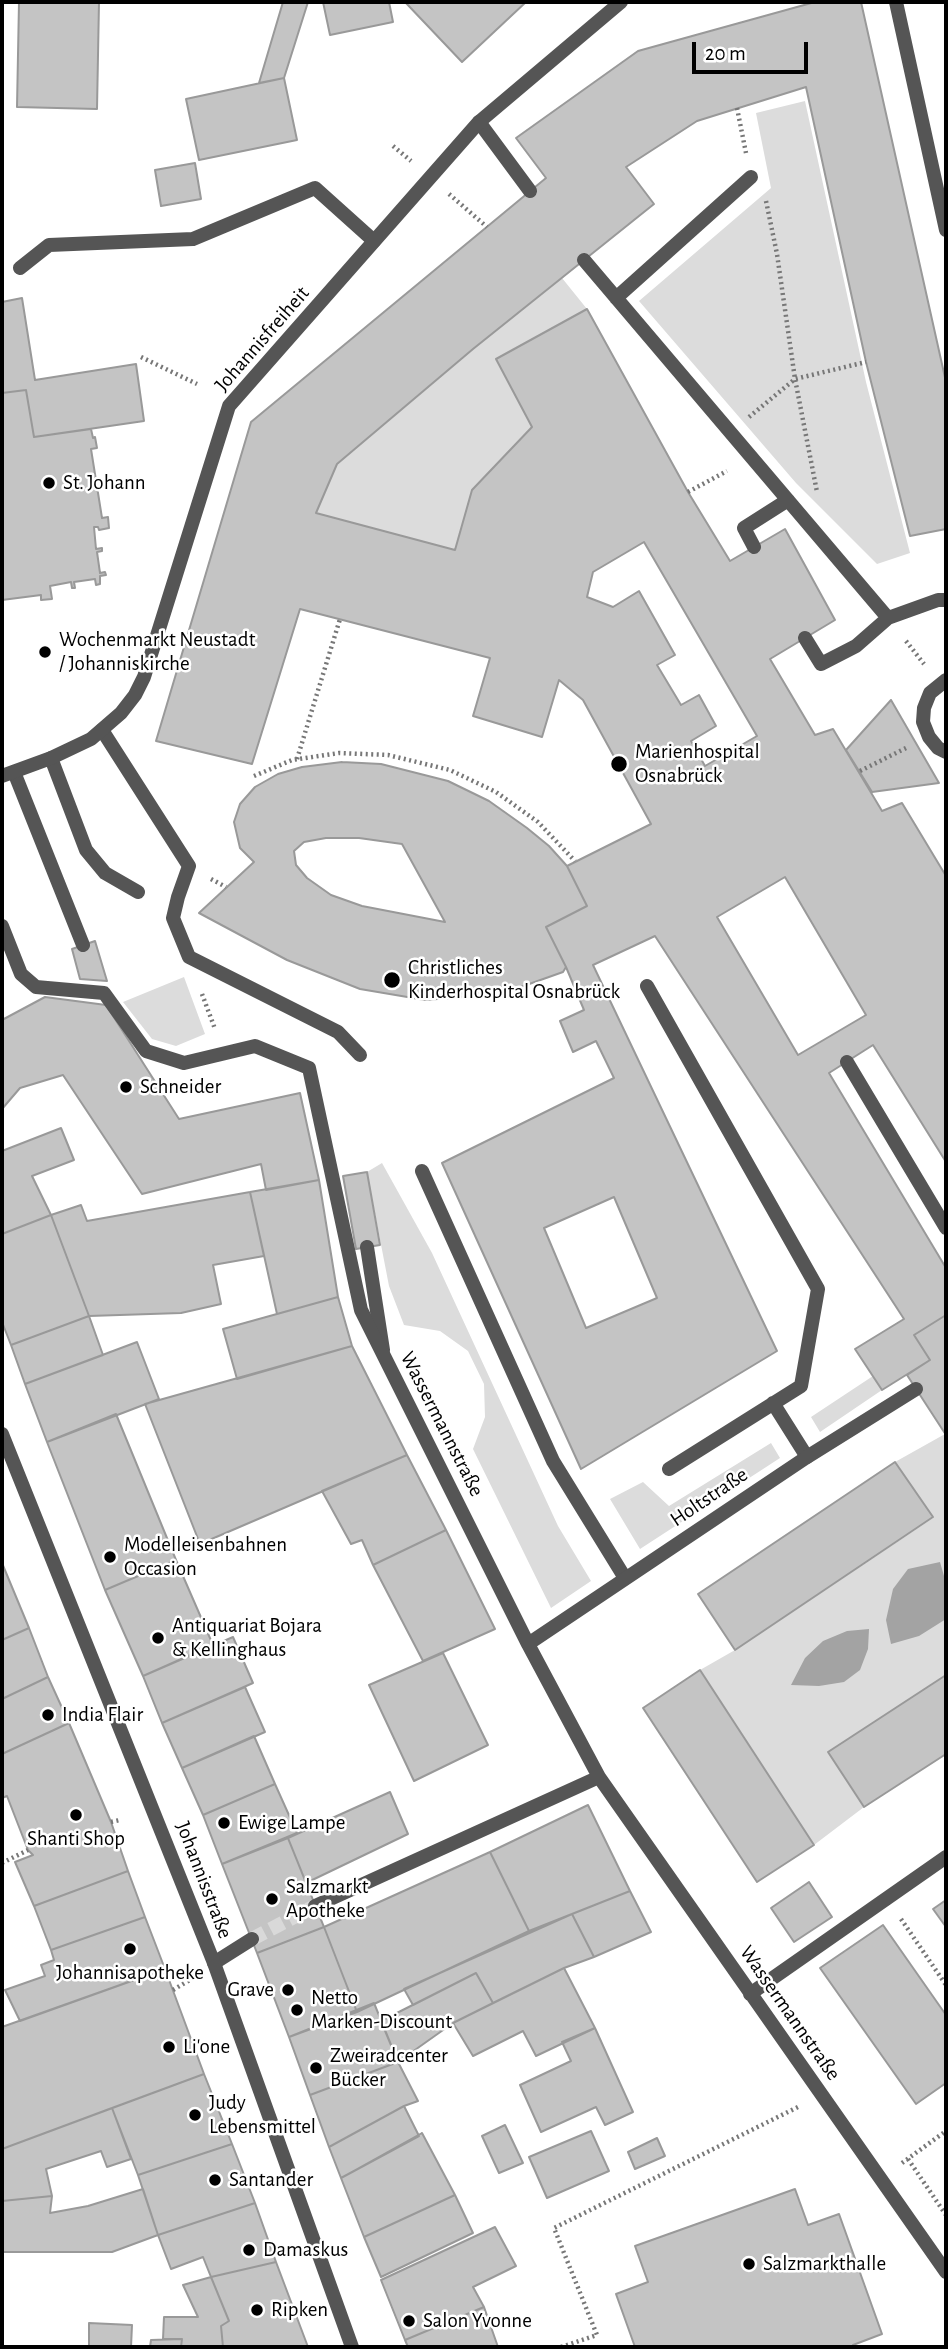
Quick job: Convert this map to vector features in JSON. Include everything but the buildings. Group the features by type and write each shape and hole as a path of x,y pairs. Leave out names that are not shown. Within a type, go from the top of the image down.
{"street":[{"name":"Johannisfreiheit","path":"8,774 91,739 121,713 135,695 150,659 229,407 479,122 621,2"},
{"path":"897,2 946,230"},
{"path":"479,122 530,191"},
{"path":"616,298 751,177"},
{"path":"20,268 49,244 193,239 316,188 374,241"},
{"path":"584,260 888,618"},
{"path":"754,547 744,528 788,500"},
{"path":"806,638 821,664 856,646 888,618 938,600 946,600"},
{"path":"943,682 930,693 924,708 923,722 929,737 938,748 946,752"},
{"path":"102,730 189,866 173,918 189,957 338,1032 360,1055"},
{"path":"51,758 86,850 105,873 138,892"},
{"path":"8,774 83,945"},
{"path":"2,926 21,974 36,987 104,993 146,1051 184,1063 224,1053"},
{"path":"647,986 818,1289 801,1386 669,1469"},
{"name":"Wassermannstraße","path":"224,1053 255,1046 309,1068 361,1310 528,1644 599,1777 946,2273"},
{"path":"847,1062 946,1228"},
{"path":"422,1171 553,1461 625,1578"},
{"path":"367,1247 383,1355"},
{"name":"Holtstraße","path":"528,1644 807,1457 916,1389"},
{"path":"773,1403 807,1457"},
{"name":"Johannisstraße","path":"2,1434 214,1963 352,2347"},
{"path":"315,1906 599,1777"},
{"path":"751,1994 946,1857"},
{"path":"214,1963 252,1939"}],"path":[{"path":"737,108 751,177 763,188 777,254 795,379 819,498"},
{"path":"141,357 197,384"},
{"path":"730,433 795,379 866,362"},
{"path":"688,492 752,457"},
{"path":"888,618 943,682"},
{"path":"297,759 340,619"},
{"path":"860,771 929,737"},
{"path":"254,776 297,759 339,753 388,755 450,770 496,792 538,822 575,861"},
{"path":"189,957 224,1053"},
{"path":"111,1822 120,1819"},
{"path":"2,1863 29,1850"},
{"path":"886,1899 946,1984"},
{"path":"561,2347 597,2335 554,2228 821,2095"},
{"path":"882,2179 946,2131"},
{"path":"908,2159 946,2215"}],"shaded area":[{"path":"805,101 866,382 910,553 877,564 796,483 639,301 771,188 756,113"},
{"path":"562,278 587,309 496,359 532,427 472,490 455,550 316,513 337,464"},
{"path":"184,977 205,1034 176,1046 152,1039 123,1002"},
{"path":"382,1163 432,1253 558,1526 591,1581 551,1608 473,1449 485,1417 484,1384 468,1351 440,1331 404,1325 389,1286 367,1172"},
{"path":"873,1376 882,1390 820,1432 811,1417"},
{"path":"945,1434 946,1675 828,1752 864,1807 814,1845 700,1670 735,1650 933,1518 895,1462"},
{"path":"771,1443 780,1458 640,1549 610,1499 643,1482 669,1506"},
{"path":"940,1562 946,1583 946,1619 919,1636 891,1644 886,1620 893,1589 908,1569"},
{"path":"869,1629 868,1649 860,1670 844,1682 819,1686 791,1685 805,1658 823,1641 847,1631"}],"tunnel":[{"path":"252,1939 315,1906"}],"place":[{"name":"St. Johann","path":"49,483"},
{"name":"Wochenmarkt Neustadt / Johanniskirche","path":"45,652"},
{"name":"Marienhospital Osnabrück","path":"619,764"},
{"name":"Christliches Kinderhospital Osnabrück","path":"392,980"},
{"name":"Schneider","path":"126,1087"},
{"name":"Modelleisenbahnen Occasion","path":"110,1557"},
{"name":"Antiquariat Bojara & Kellinghaus","path":"158,1638"},
{"name":"India Flair","path":"48,1715"},
{"name":"Shanti Shop","path":"76,1815"},
{"name":"Ewige Lampe","path":"224,1823"},
{"name":"Salzmarkt Apotheke","path":"272,1899"},
{"name":"Johannisapotheke","path":"130,1949"},
{"name":"Grave","path":"288,1990"},
{"name":"Netto Marken-Discount","path":"297,2010"},
{"name":"Li'one","path":"169,2047"},
{"name":"Zweiradcenter Bücker","path":"316,2068"},
{"name":"Judy Lebensmittel","path":"195,2115"},
{"name":"Santander","path":"215,2180"},
{"name":"Damaskus","path":"249,2250"},
{"name":"Salzmarkthalle","path":"749,2264"},
{"name":"Ripken","path":"257,2310"},
{"name":"Salon Yvonne","path":"409,2321"}]}
